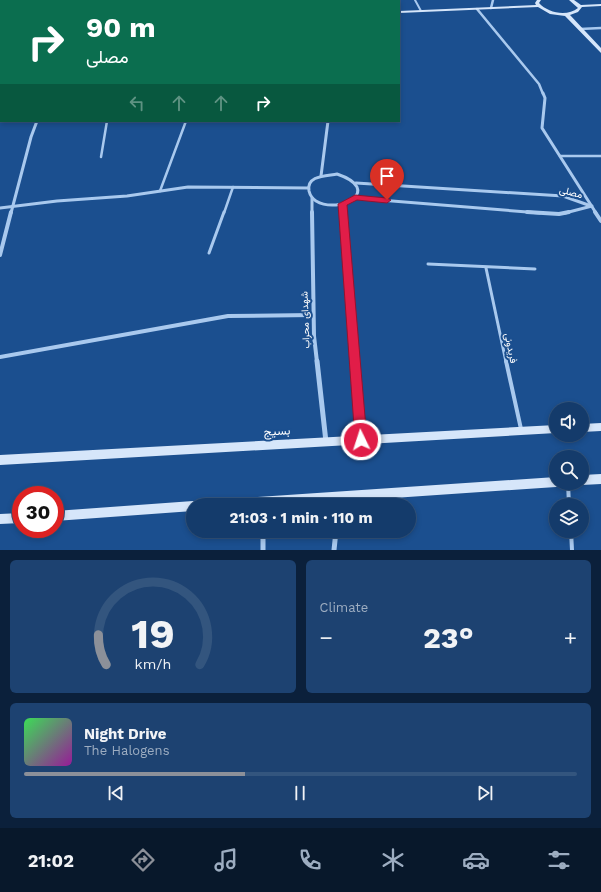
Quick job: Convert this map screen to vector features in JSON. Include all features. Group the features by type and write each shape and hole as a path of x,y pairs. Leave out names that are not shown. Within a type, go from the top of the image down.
{"main road":[{"path":"539,6 537,4 540,0"},
{"path":"571,0 580,6 601,5"},
{"path":"400,12 539,6 548,11 566,14 578,11 580,6"},
{"path":"566,14 601,52"},
{"path":"589,428 601,427"},
{"name":"بسیج","path":"0,460 549,429"},
{"path":"589,480 601,479"},
{"path":"374,498 549,483"},
{"path":"64,515 186,507"},
{"path":"0,519 12,518"}],"street":[{"path":"491,8 493,0"},
{"path":"477,9 539,84 545,98 542,128 601,220"},
{"path":"580,29 601,28"},
{"path":"0,255 31,137 37,122"},
{"path":"321,176 328,122"},
{"path":"337,174 345,176 356,183 358,193 355,198 342,204 325,204 312,198 308,193 310,183 321,176 337,174"},
{"name":"مصلی","path":"356,183 563,196 592,206"},
{"path":"0,208 57,201 127,196 188,187 308,188"},
{"name":"شهدای محراب","path":"312,198 314,336 326,442"},
{"name":"مصلی","path":"355,198 559,214 592,206"},
{"path":"342,204 361,440"},
{"path":"0,357 228,316 313,315"},
{"path":"262,538 263,550"},
{"path":"334,550 335,538"}],"lane":[{"path":"414,0 421,11"},
{"path":"101,158 107,122"},
{"path":"160,191 186,122"},
{"path":"560,156 601,156"},
{"path":"209,253 232,187"},
{"path":"428,264 486,268 535,269"},
{"name":"فریدونی","path":"486,268 521,431"},
{"path":"571,538 572,550"}],"route":[{"path":"361,440 342,204 350,202 355,198 387,200"}]}
